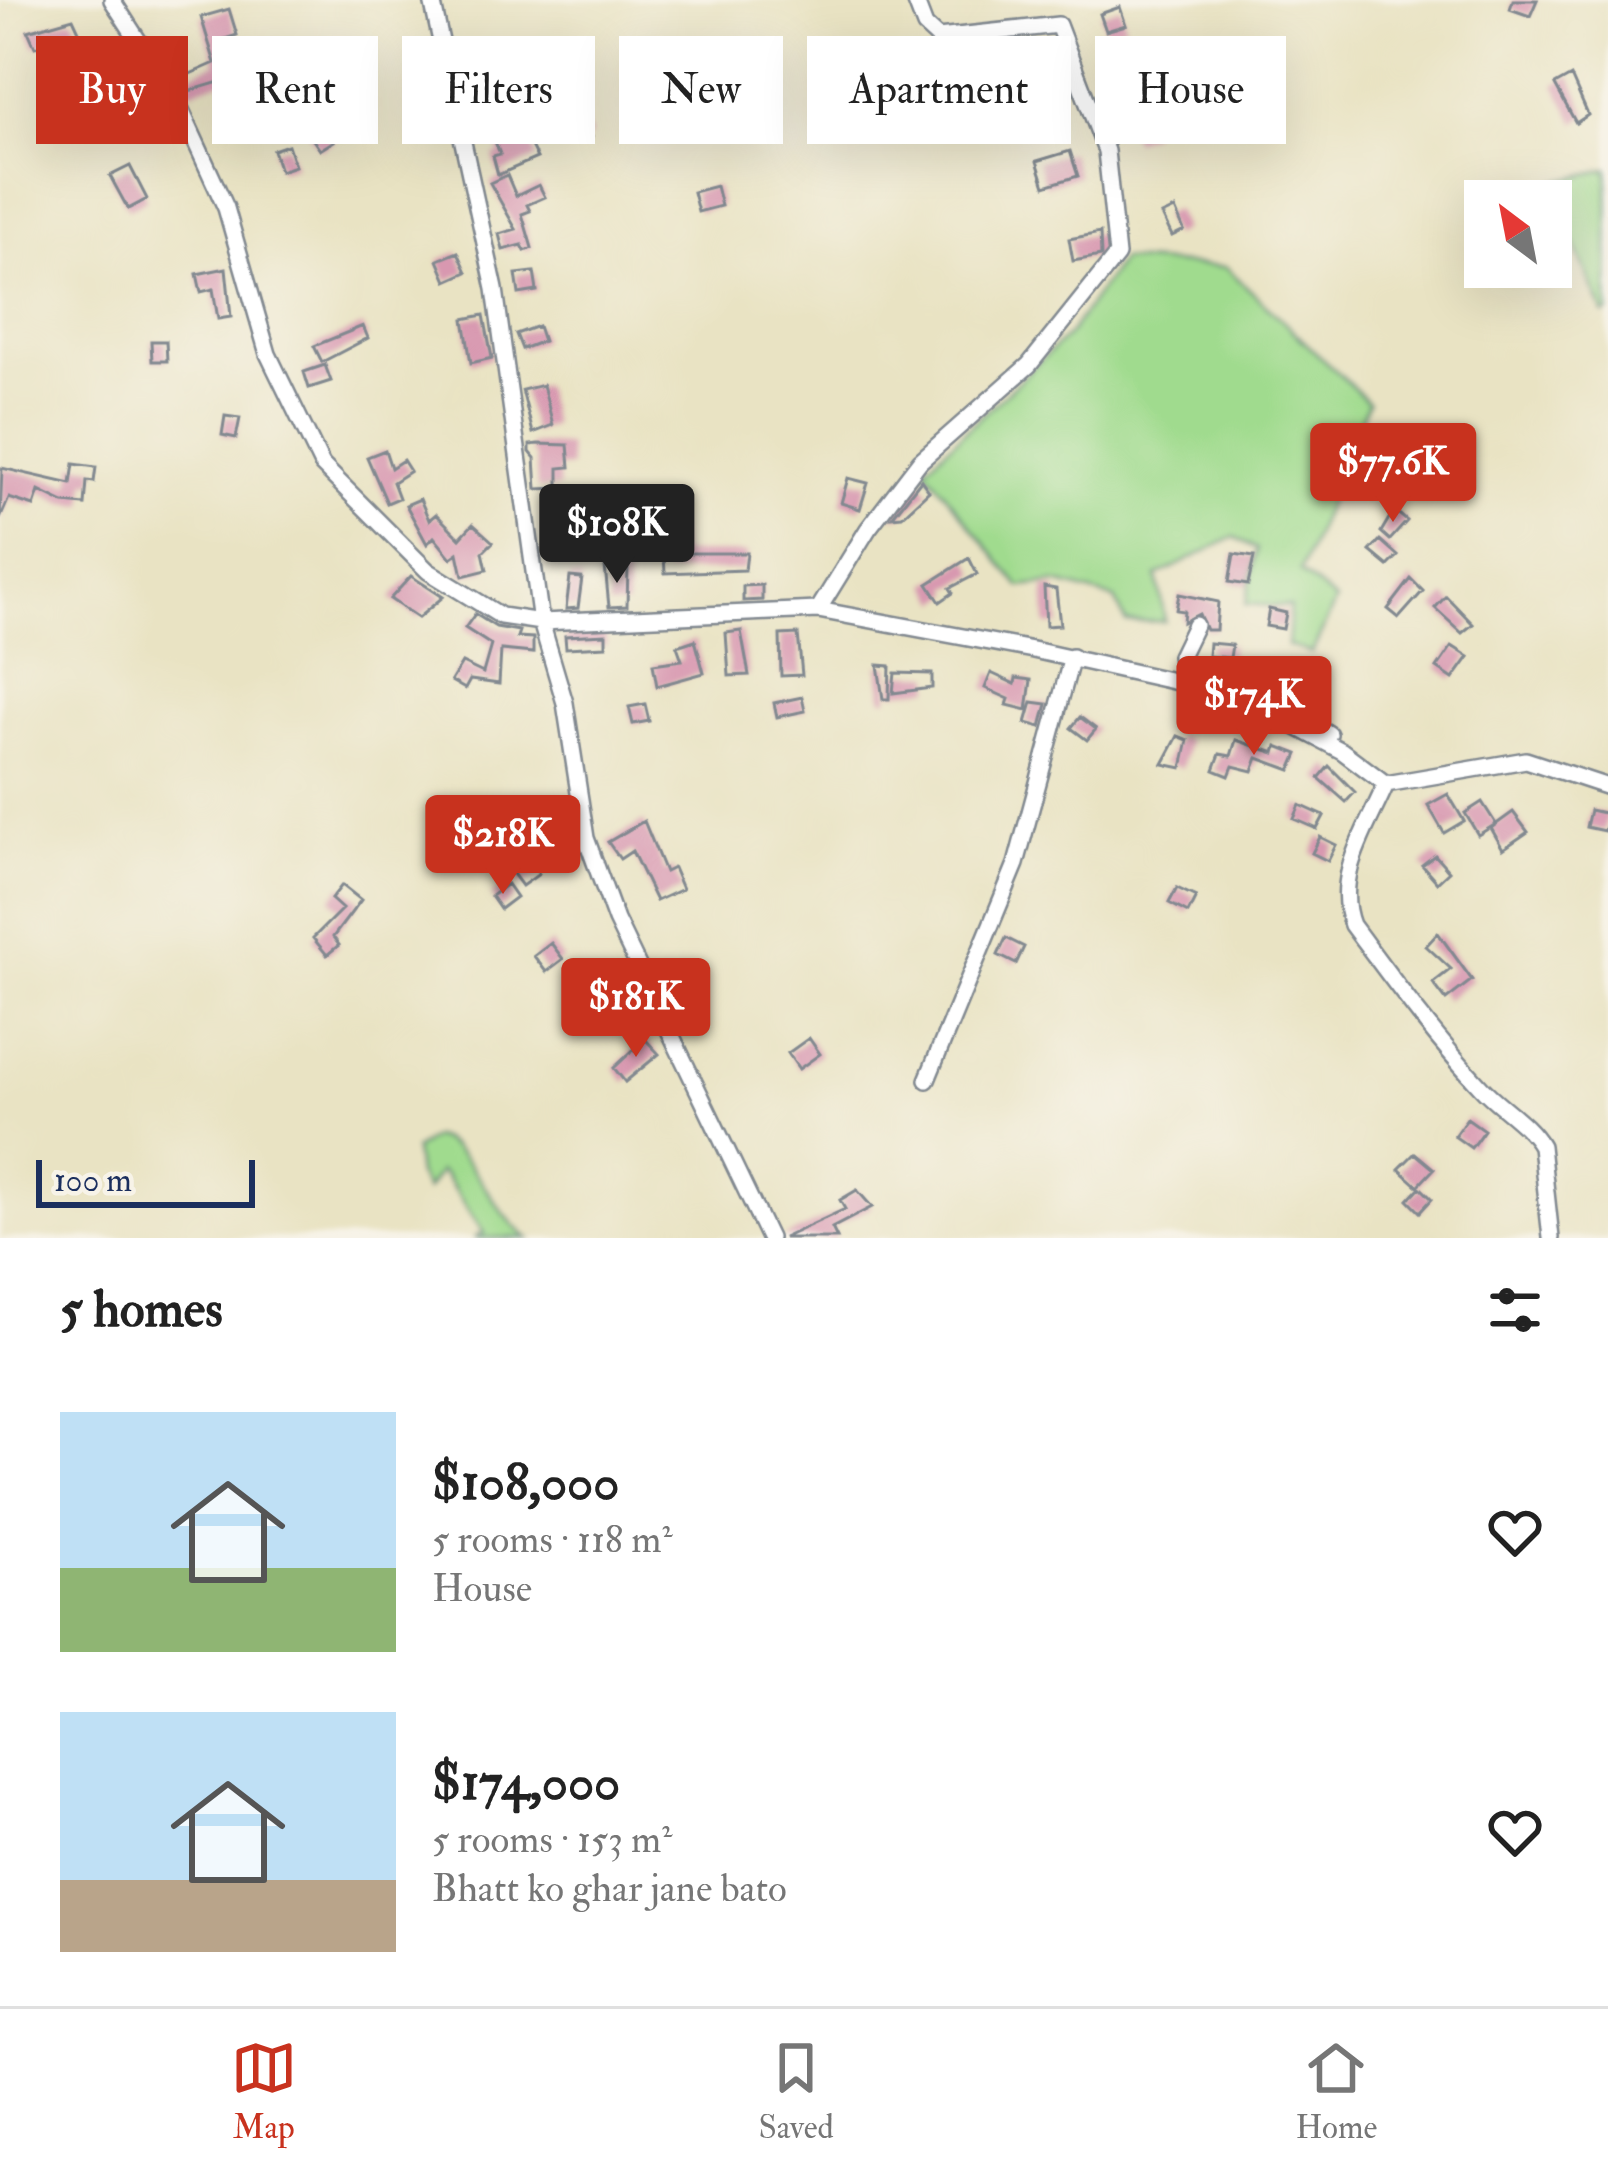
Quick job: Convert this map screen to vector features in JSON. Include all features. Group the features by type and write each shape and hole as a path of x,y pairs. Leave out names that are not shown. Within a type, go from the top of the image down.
{"street":[{"path":"112,0 176,99 226,208 268,354 322,465 428,572 501,616 541,622 818,610 1072,657 1236,695 1342,751 1386,784 1526,760 1608,787"},
{"path":"432,0 495,289 541,622 565,703 586,838 616,920 769,1238"},
{"path":"818,610 868,529 920,461 1029,364 1117,255 1106,151 1058,25 938,38 925,26 915,0"},
{"path":"1195,625 1180,656 1182,670 1219,671 1264,687 1286,700 1296,717 1327,732 1342,751"},
{"path":"927,1080 1016,864 1072,657"},
{"path":"1386,784 1344,881 1345,907 1352,925 1427,1024 1478,1085 1534,1134 1540,1146 1551,1238"}],"green space":[{"path":"1608,169 1608,312 1604,314 1572,239 1572,180 1561,180"},
{"path":"1121,260 1226,267 1368,402 1300,572 1336,601 1312,653 1287,646 1290,607 1246,604 1257,549 1234,537 1157,576 1165,621 1126,622 1115,599 1057,583 1020,587 925,468 1069,334"},
{"path":"433,1137 459,1152 504,1214 529,1238 474,1238 484,1233 444,1175 439,1172 426,1190 417,1175 414,1150"}],"building":[{"path":"1513,0 1537,0 1530,16 1510,9"},
{"path":"1120,7 1126,25 1106,31 1100,14"},
{"path":"229,9 237,35 212,36 212,53 201,17"},
{"path":"73,18 80,33 36,36 35,47 28,31"},
{"path":"212,64 212,84 188,91 188,75"},
{"path":"1571,76 1588,115 1576,123 1555,85"},
{"path":"496,144 530,144 537,158 498,175 493,156 500,154"},
{"path":"288,145 295,166 280,171 273,150"},
{"path":"1070,151 1078,176 1045,186 1037,161"},
{"path":"130,166 147,199 128,209 110,176"},
{"path":"507,175 516,196 539,185 545,197 527,205 530,211 522,214 532,248 525,251 522,245 503,250 499,234 516,229 490,183"},
{"path":"716,186 721,206 698,212 693,192"},
{"path":"1175,209 1184,230 1172,236 1162,215"},
{"path":"1100,233 1101,256 1073,261 1069,239"},
{"path":"458,252 467,272 447,281 438,260"},
{"path":"226,268 231,317 218,319 213,289 201,292 197,274"},
{"path":"534,272 537,291 519,294 516,274"},
{"path":"484,315 492,358 471,363 464,319"},
{"path":"363,326 368,338 322,362 314,346"},
{"path":"538,326 543,341 522,349 516,334"},
{"path":"151,341 166,341 167,361 152,361"},
{"path":"325,365 331,381 309,388 304,372"},
{"path":"543,385 553,425 533,433 522,390"},
{"path":"225,416 240,418 236,438 222,435"},
{"path":"530,445 568,445 570,467 559,468 559,488 537,489"},
{"path":"385,450 391,468 403,460 410,471 393,482 399,498 387,503 367,457"},
{"path":"74,464 96,467 94,482 87,481 85,505 64,503 39,491 34,506 9,498 0,519 2,468 71,484"},
{"path":"848,478 868,483 860,509 841,503"},
{"path":"921,480 929,491 902,516 892,517"},
{"path":"420,499 429,520 436,514 460,538 473,524 493,542 483,552 487,570 463,576 458,553 451,558 434,537 427,544 406,505"},
{"path":"1394,510 1407,521 1390,540 1381,532"},
{"path":"662,517 677,517 681,553 747,553 745,570 665,573"},
{"path":"1380,540 1398,556 1388,566 1370,551"},
{"path":"1234,554 1254,557 1248,585 1229,582"},
{"path":"969,558 977,574 950,588 953,593 940,602 928,584"},
{"path":"605,566 628,567 627,606 609,607"},
{"path":"411,576 443,597 418,618 390,599"},
{"path":"570,577 582,578 578,608 566,609"},
{"path":"1411,579 1423,591 1399,618 1388,609"},
{"path":"762,585 762,600 743,601 743,586"},
{"path":"1044,587 1056,589 1060,625 1046,626"},
{"path":"1179,594 1218,602 1216,630 1206,630 1199,614 1183,622 1184,611 1176,610"},
{"path":"1446,596 1473,624 1462,633 1435,608"},
{"path":"1269,609 1286,613 1283,629 1266,626"},
{"path":"475,614 496,627 519,631 517,637 533,638 533,653 501,650 499,684 470,680 465,689 451,681 462,663 483,673 491,645 465,628"},
{"path":"741,631 749,675 729,676 726,633"},
{"path":"606,634 606,646 566,648 565,636"},
{"path":"798,634 802,675 781,676 780,635"},
{"path":"695,640 704,673 657,686 653,664 682,660 677,646"},
{"path":"1209,643 1232,645 1230,658 1208,656"},
{"path":"1452,646 1469,657 1453,679 1437,668"},
{"path":"878,665 890,666 889,699 883,699"},
{"path":"895,673 932,674 932,688 893,693"},
{"path":"991,673 1015,684 1016,678 1031,680 1027,710 1007,705 1009,699 985,688"},
{"path":"802,697 805,711 777,717 774,703"},
{"path":"1032,702 1047,704 1041,727 1026,723"},
{"path":"645,704 649,721 633,724 629,707"},
{"path":"1080,717 1096,729 1087,740 1071,728"},
{"path":"1178,736 1188,740 1182,768 1163,764"},
{"path":"1236,740 1275,753 1277,746 1298,754 1291,770 1258,758 1253,771 1233,766 1229,776 1214,770 1220,754 1231,756"},
{"path":"1329,766 1355,792 1346,802 1319,778"},
{"path":"1448,794 1464,821 1444,833 1428,805"},
{"path":"1482,802 1496,824 1478,835 1465,813"},
{"path":"1300,805 1324,816 1317,829 1294,819"},
{"path":"1590,810 1608,814 1604,831 1586,827"},
{"path":"1513,812 1528,832 1503,849 1491,828"},
{"path":"644,821 665,872 673,868 682,889 656,901 632,851 620,859 608,842"},
{"path":"1320,837 1336,845 1328,861 1312,853"},
{"path":"525,855 539,874 522,886 508,867"},
{"path":"1435,855 1449,871 1437,882 1422,865"},
{"path":"507,884 516,897 500,909 491,896"},
{"path":"342,885 361,900 333,937 339,945 327,955 313,938 342,909 331,899"},
{"path":"1177,888 1196,897 1188,913 1169,903"},
{"path":"1438,933 1472,980 1446,1000 1433,983 1451,969 1426,946"},
{"path":"1006,938 1024,947 1016,964 998,955"},
{"path":"551,943 563,959 546,972 534,956"},
{"path":"809,1038 820,1054 799,1069 788,1053"},
{"path":"645,1039 659,1054 625,1082 614,1068"},
{"path":"1467,1118 1484,1130 1471,1148 1454,1136"},
{"path":"1415,1153 1434,1169 1418,1186 1399,1169"},
{"path":"1420,1187 1432,1199 1420,1212 1408,1200"},
{"path":"857,1190 872,1207 832,1228 837,1238 783,1238 845,1209 840,1200"}]}
